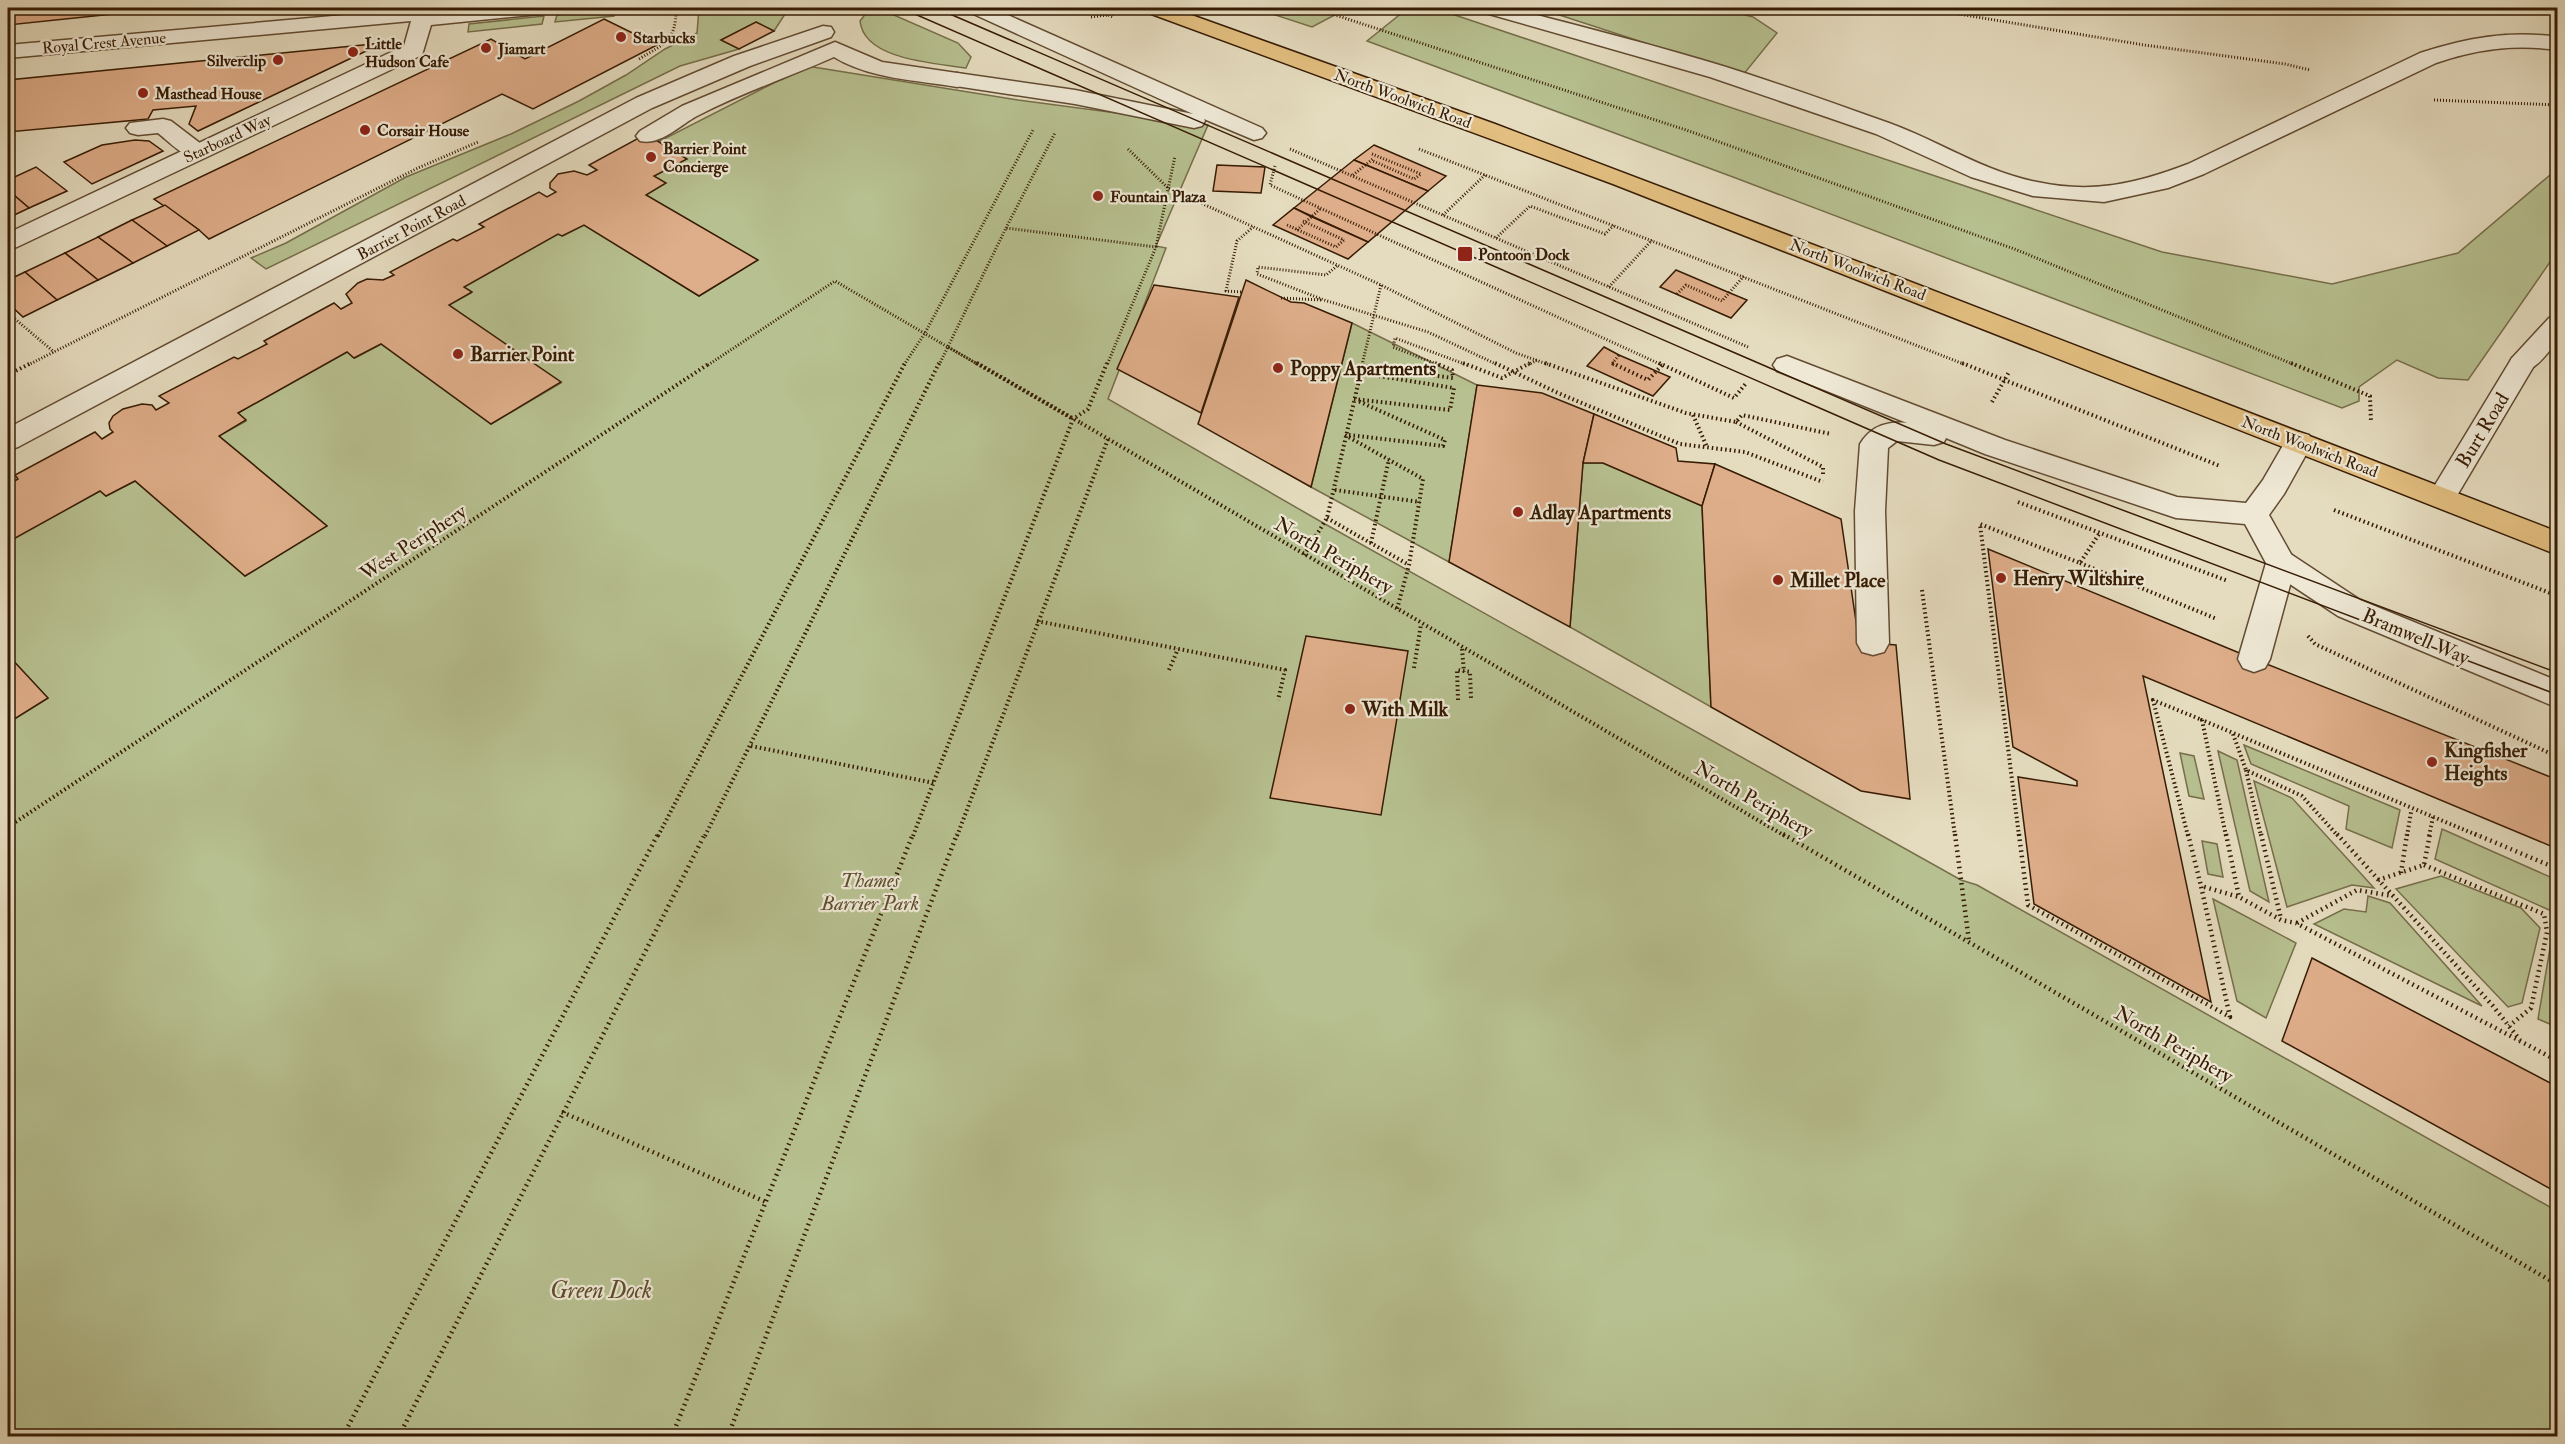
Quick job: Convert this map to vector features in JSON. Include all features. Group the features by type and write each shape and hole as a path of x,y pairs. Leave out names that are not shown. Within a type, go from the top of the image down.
{"main road":[{"name":"North Woolwich Road","path":"1153,8 1235,35 1585,165 1915,291 2558,544"}],"street":[{"name":"Royal Crest Avenue","path":"8,51 204,24 422,16 541,8"},
{"path":"976,8 1254,133"},
{"path":"1489,8 1718,72 1884,129 1995,177 2033,189 2071,194 2104,195 2160,183 2196,169 2427,58 2462,46 2492,40 2519,39 2558,44"},
{"name":"Starboard Way","path":"8,242 414,50 422,16"},
{"path":"648,136 828,32 849,59 867,65 1075,97 1254,133"},
{"name":"Barrier Point Road","path":"8,440 644,104 742,61 828,32"},
{"path":"138,128 163,126 197,152"},
{"name":"Burt Road","path":"2442,497 2522,364 2558,324"},
{"path":"1778,360 1972,438 2176,507 2254,514"},
{"path":"1873,643 1870,511 1874,444 1891,431 1972,438"},
{"path":"2254,514 2274,487 2299,442"},
{"path":"2254,514 2281,563 2257,648"},
{"name":"Bramwell Way","path":"2281,563 2349,608 2558,695"}],"path":[{"path":"634,63 673,38 677,28 676,8"},
{"path":"1314,8 1689,131 2017,250 2370,396 2371,422"},
{"path":"1923,8 2144,45 2285,64 2432,100 2558,105"},
{"path":"399,1437 562,1112 751,746 1006,228 1075,97"},
{"path":"672,1437 934,783 1073,419 1088,410 1141,286 1156,247 1183,118"},
{"path":"343,1437 903,368 925,333 1034,126"},
{"path":"1254,133 1280,144 1353,175 1778,360 1734,398 1270,185 1280,144"},
{"path":"8,375 274,242 400,174 479,142"},
{"path":"1416,148 2220,466"},
{"path":"1353,175 1378,156"},
{"path":"1372,161 1414,180 1421,174 1378,156"},
{"path":"1366,166 1378,156"},
{"path":"1443,215 1485,175"},
{"path":"1168,188 1381,285 1516,353 1693,415 1736,422 1823,467 1823,484 1745,452 1680,444 1513,373 1428,332 1324,300 1257,274 1258,267 1326,274 1337,266"},
{"path":"1496,238 1530,206 1605,234 1614,225"},
{"path":"1296,228 1322,208"},
{"path":"1296,228 1310,216"},
{"path":"1296,228 1336,247 1344,240 1303,221"},
{"path":"1241,292 1226,291 1237,241 1253,227"},
{"path":"1006,228 1156,247"},
{"path":"1609,287 1652,240"},
{"path":"1677,294 1686,285 1722,302 1743,276"},
{"name":"West Periphery","path":"8,827 835,281 925,333"},
{"path":"1304,555 1328,518 1345,435 1381,285"},
{"path":"1281,298 1324,300"},
{"path":"8,313 54,352"},
{"name":"North Periphery","path":"925,333 2558,1285"},
{"path":"1362,366 1453,378 1452,370 1393,347 1395,338 1502,378 1537,360"},
{"path":"948,347 1073,419"},
{"path":"1620,355 1612,364 1648,380 1663,364"},
{"path":"1354,399 1450,410 1454,388 1360,373"},
{"path":"1345,435 1443,446 1444,440 1354,399"},
{"path":"1693,415 1707,447"},
{"path":"1736,422 1742,415 1874,444"},
{"path":"1345,435 1423,479 1409,564 1397,609"},
{"path":"728,1437 1108,439"},
{"path":"1371,543 1389,459"},
{"path":"1335,490 1420,502"},
{"path":"2013,500 2270,596 2315,644 2558,757"},
{"path":"2334,510 2558,596"},
{"path":"1328,518 1409,564"},
{"path":"2257,648 2080,563 1980,524 2028,905 2230,1017 2201,886 2153,700 2558,869"},
{"path":"2080,563 2099,534"},
{"path":"1925,618 1969,941"},
{"path":"1037,621 1285,670 1278,700"},
{"path":"1414,668 1421,624"},
{"path":"1462,648 1464,672"},
{"path":"1169,670 1178,649"},
{"path":"1458,700 1457,670 1470,672 1471,698"},
{"path":"2202,720 2239,897"},
{"path":"2233,734 2246,770 2281,920"},
{"path":"751,746 934,783"},
{"path":"2246,770 2302,796 2523,1042"},
{"path":"2401,873 2411,812"},
{"path":"2424,865 2433,817"},
{"path":"2378,880 2424,865 2544,914 2547,932 2531,1008 2509,1026"},
{"path":"2201,886 2239,897 2281,920 2296,923 2558,1062"},
{"path":"2296,923 2357,890 2393,896"},
{"path":"562,1112 766,1202"}],"green space":[{"path":"699,8 789,8 774,31 756,22 721,40 739,49 680,66 266,269 251,258 286,243 406,177 511,134 626,75 665,49 697,33"},
{"path":"870,8 878,8 958,43 971,57 966,68 903,57 887,52 874,44 864,34 860,21"},
{"path":"1254,8 1348,8 1312,27"},
{"path":"1408,8 1434,8 2162,252 2332,284 2458,253 2557,169 2557,252 2468,380 2438,378 2397,360 2359,387 2359,401 2342,408 1367,41"},
{"path":"1538,8 1718,8 1753,17 1777,33 1743,75"},
{"path":"615,9 614,16 555,22 557,15"},
{"path":"544,16 542,24 468,32 469,24"},
{"name":"Thames Barrier Park","path":"807,66 1018,100 1208,125 1156,246 1166,248 1108,399 1325,524 1961,880 1977,885 2557,1211 2557,1436 8,1436 8,723 48,698 8,655 8,542 100,491 106,496 135,481 245,576 327,526 219,436 246,421 238,413 347,352 355,358 381,344 491,424 561,383 449,305 471,293 464,287 558,234 563,236 584,225 699,296 757,260 646,195 654,176 686,159 658,142"},
{"path":"1352,323 1477,385 1449,562 1311,487"},
{"path":"1583,463 1603,463 1702,506 1711,707 1570,627"},
{"path":"2244,745 2400,810 2392,848 2346,829 2349,806 2251,764"},
{"path":"2218,751 2237,760 2269,902 2250,891"},
{"path":"2180,753 2194,756 2204,799 2189,796"},
{"path":"2254,781 2292,798 2374,888 2352,885 2287,907"},
{"path":"2442,829 2557,880 2557,1027 2538,1019 2556,913 2435,859"},
{"path":"2202,841 2217,844 2223,877 2208,874"},
{"path":"2441,876 2521,908 2540,928 2522,1003 2508,1007 2396,889"},
{"path":"2368,896 2390,903 2482,1006 2314,924 2344,909 2366,912"},
{"path":"2213,899 2296,943 2266,1018 2237,1001"}],"building":[{"path":"8,8 151,8 142,11 8,25"},
{"path":"263,8 310,8 249,14"},
{"name":"Corsair House","path":"604,19 657,45 533,109 502,94 209,239 154,199 491,39 525,59"},
{"path":"756,22 774,31 739,49 721,40"},
{"name":"Masthead House","path":"383,43 198,131 189,124 196,106 153,110 148,119 8,132 8,80"},
{"name":"Barrier Point","path":"646,134 687,159 654,176 666,183 646,195 758,260 699,296 584,225 562,236 558,234 464,287 472,292 449,305 561,382 491,424 381,344 354,358 347,352 238,413 246,420 219,436 327,526 245,576 135,481 106,496 100,491 8,542 8,485 18,479 15,475 95,432 102,439 113,432 109,423 113,416 123,409 142,404 152,405 156,410 169,403 159,396 234,357 238,359 267,344 264,341 334,303 341,309 352,303 346,294 358,283 367,279 383,280 394,275 390,272 453,239 457,241 484,227 479,224 539,192 547,197 556,192 550,188 550,183 558,174 574,171 587,175 597,170 589,165"},
{"path":"135,140 149,141 163,151 92,184 64,162 102,145"},
{"path":"1374,145 1446,176 1428,191 1354,160"},
{"path":"1354,160 1428,191 1368,242 1294,208"},
{"path":"1217,165 1265,167 1261,193 1213,191"},
{"path":"36,167 67,191 29,208 8,190 8,180"},
{"path":"8,190 29,208 8,218"},
{"path":"165,205 199,230 167,246 132,220"},
{"path":"1294,208 1368,242 1348,259 1273,225"},
{"path":"132,220 167,246 133,263 98,237"},
{"path":"98,237 133,263 98,280 65,253"},
{"path":"65,253 98,280 57,300 25,272"},
{"path":"1676,270 1747,300 1731,318 1660,287"},
{"path":"25,272 57,300 23,317 8,303 8,280"},
{"name":"Poppy Apartments","path":"1246,280 1291,302 1304,303 1352,323 1311,487 1198,424"},
{"path":"1154,285 1239,297 1201,413 1117,369"},
{"path":"1604,347 1670,377 1653,396 1587,366"},
{"name":"Adlay Apartments","path":"1477,385 1542,393 1594,414 1583,463 1570,627 1449,562"},
{"path":"1594,414 1676,448 1678,461 1715,464 1702,506 1603,463 1583,463"},
{"name":"Millet Place","path":"1715,464 1841,519 1859,642 1896,645 1910,799 1861,791 1711,707 1702,506"},
{"name":"Kingfisher Heights","path":"1988,549 2254,659 2558,780 2558,849 2143,676 2211,1002 2034,904 2018,777 2077,786 2077,781 2013,747"},
{"path":"1306,636 1408,651 1381,815 1270,798"},
{"path":"8,655 48,698 8,723"},
{"path":"2312,958 2558,1087 2558,1193 2282,1041"}],"tram line":[{"path":"901,8 1939,460 2558,695"},
{"path":"936,8 1946,444 2558,673"}],"place":[{"name":"Starbucks","path":"621,37"},
{"name":"Jiamart","path":"486,48"},
{"name":"Little Hudson Cafe","path":"353,52"},
{"name":"Silverclip","path":"278,60"},
{"name":"Masthead House","path":"143,93"},
{"name":"Corsair House","path":"365,130"},
{"name":"Barrier Point Concierge","path":"651,157"},
{"name":"Fountain Plaza","path":"1098,196"},
{"name":"Pontoon Dock","path":"1465,254"},
{"name":"Barrier Point","path":"458,354"},
{"name":"Poppy Apartments","path":"1278,368"},
{"name":"Adlay Apartments","path":"1518,512"},
{"name":"Henry Wiltshire","path":"2001,578"},
{"name":"Millet Place","path":"1778,580"},
{"name":"With Milk","path":"1350,709"},
{"name":"Kingfisher Heights","path":"2432,762"}],"park label":[{"name":"Green Dock","path":"601,1290"}]}
